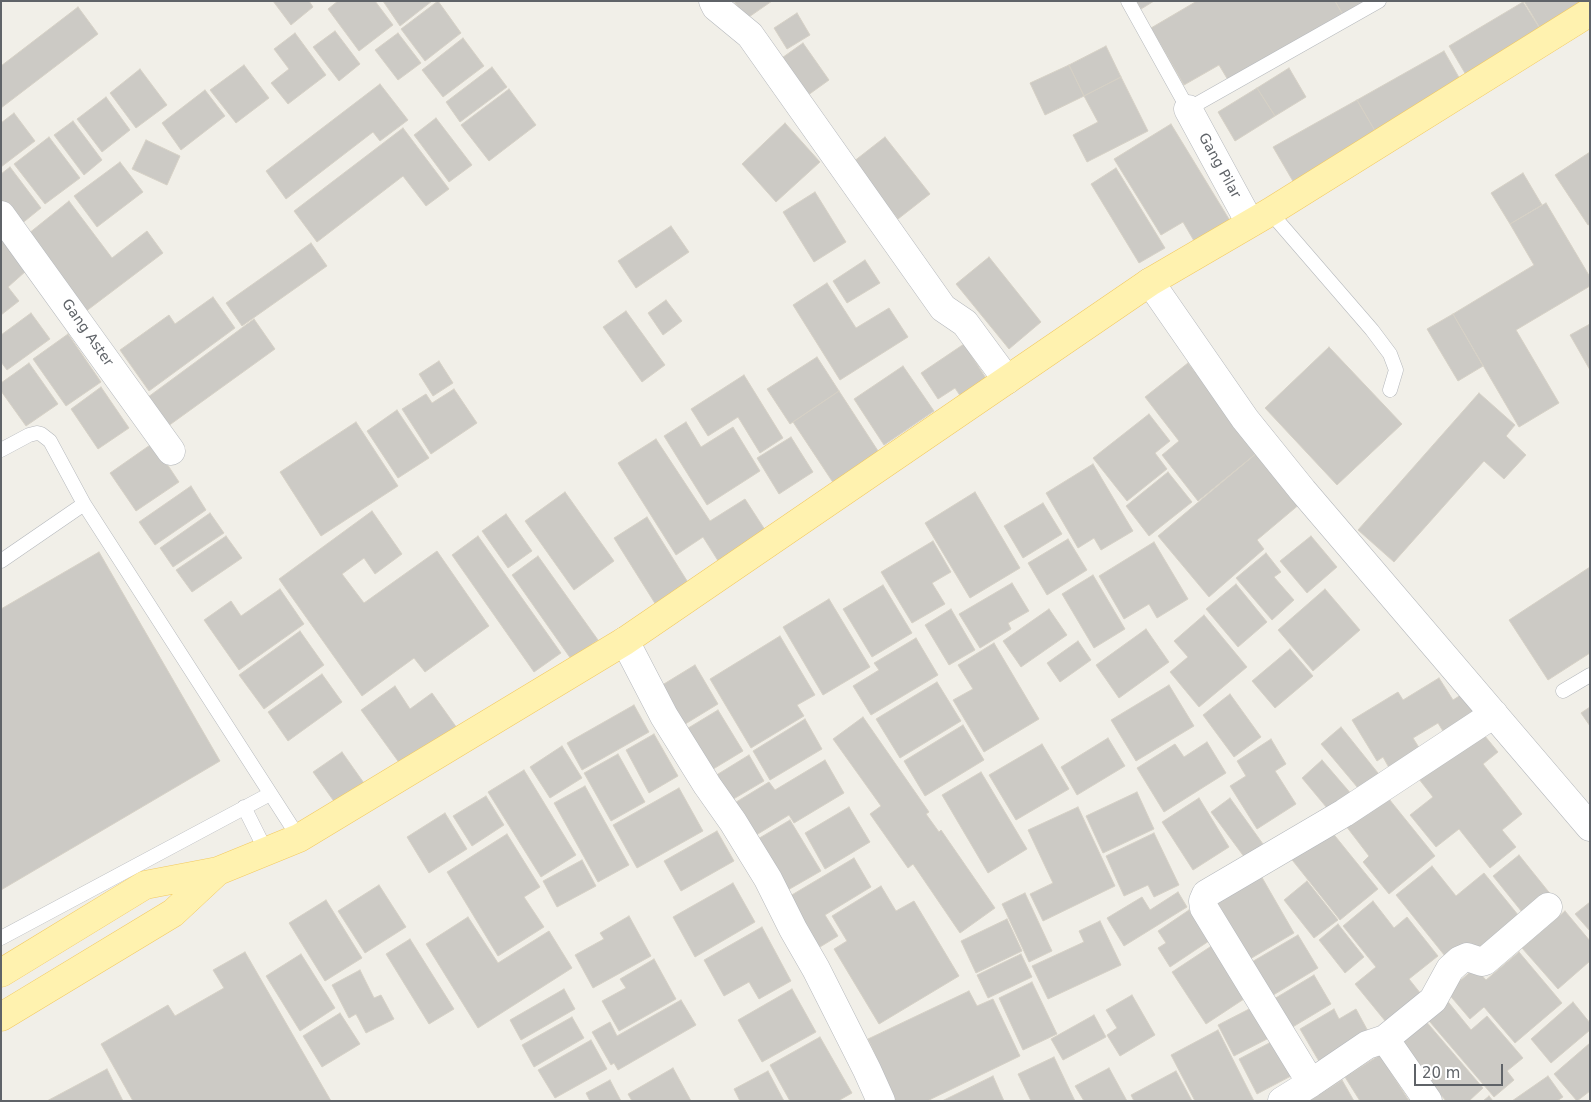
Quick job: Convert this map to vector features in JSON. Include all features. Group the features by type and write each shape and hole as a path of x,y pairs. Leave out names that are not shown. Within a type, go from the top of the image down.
{"main road":[{"path":"1,973 145,885 218,871 299,838 625,642 1150,282 1260,217 1590,12"},
{"path":"1,1017 173,913 218,871"}],"street":[{"path":"713,1 716,7 750,35 943,308 965,323 1007,380"},
{"name":"Gang Pilar","path":"1188,109 1260,217"},
{"name":"Gang Aster","path":"1,215 171,451"},
{"path":"1150,282 1245,419 1291,477 1590,827"},
{"path":"625,642 664,716 768,879 793,930 816,969 881,1101"},
{"path":"1311,1083 1204,908 1203,901 1206,894 1344,813 1494,714"},
{"path":"1282,1101 1367,1045 1385,1039 1433,1000 1450,969 1460,960 1467,956 1482,962 1485,961 1548,907"},
{"path":"1385,1039 1428,1101"}],"lane":[{"path":"1128,1 1188,109 1379,1"},
{"path":"1260,217 1372,330 1390,354 1396,370 1390,390"},
{"path":"1,450 29,435 37,433 42,434 50,441 84,504 299,838"},
{"path":"1,561 84,504"},
{"path":"1563,691 1590,675"},
{"path":"1,938 270,794"},
{"path":"244,807 266,851"}],"building":[{"path":"273,1 309,1 313,7 291,25"},
{"path":"338,1 375,1 393,25 359,51 328,9"},
{"path":"383,1 432,1 400,26"},
{"path":"438,1 461,33 425,61 401,29"},
{"path":"734,1 772,1 746,19"},
{"path":"1136,1 1154,1 1141,9"},
{"path":"1197,1 1335,1 1343,15 1228,80 1219,65 1184,85 1151,28"},
{"path":"1335,1 1367,1 1343,15"},
{"path":"1524,1 1590,1 1544,35"},
{"path":"1523,2 1544,35 1469,80 1449,46"},
{"path":"78,7 98,34 1,108 1,66"},
{"path":"797,13 810,35 787,49 774,28"},
{"path":"335,31 360,64 339,81 313,47"},
{"path":"295,33 326,75 288,104 271,83 289,69 274,49"},
{"path":"398,33 421,63 398,80 375,50"},
{"path":"463,38 484,66 443,97 422,70"},
{"path":"803,43 829,80 804,98 779,60"},
{"path":"1106,46 1121,77 1084,96 1069,65"},
{"path":"1444,51 1465,88 1378,136 1357,100"},
{"path":"244,65 269,98 236,123 210,90"},
{"path":"1069,65 1084,96 1045,115 1030,83"},
{"path":"492,67 507,87 460,122 446,102"},
{"path":"1289,68 1306,97 1275,116 1257,88"},
{"path":"140,69 167,105 136,128 110,93"},
{"path":"1121,77 1148,131 1087,162 1073,135 1098,122 1084,96"},
{"path":"380,84 408,120 380,141 373,132 286,199 266,171"},
{"path":"1257,88 1275,116 1235,141 1218,112"},
{"path":"509,89 536,125 489,161 461,125"},
{"path":"205,90 225,116 181,150 162,123"},
{"path":"106,97 130,130 102,152 77,119"},
{"path":"1357,100 1378,136 1294,183 1273,147"},
{"path":"14,113 35,141 1,167 1,123"},
{"path":"436,118 472,165 449,182 414,135"},
{"path":"73,121 102,160 84,175 54,135"},
{"path":"785,123 820,162 776,202 742,164"},
{"path":"1171,124 1232,224 1197,246 1183,222 1161,235 1114,159"},
{"path":"403,128 449,189 426,206 403,176 317,242 294,211"},
{"path":"49,137 80,178 45,204 14,164"},
{"path":"885,137 930,194 898,219 853,162"},
{"path":"146,140 180,156 167,185 132,169"},
{"path":"1590,152 1590,224 1588,225 1555,175"},
{"path":"120,162 143,192 97,227 74,196"},
{"path":"10,167 41,208 15,229 1,210 1,174"},
{"path":"1116,168 1165,248 1139,263 1091,184"},
{"path":"1523,173 1542,205 1510,224 1491,193"},
{"path":"815,192 846,242 814,262 783,212"},
{"path":"69,201 112,258 147,231 163,253 81,315 23,238"},
{"path":"1546,203 1590,277 1590,286 1516,330 1559,403 1519,427 1453,314 1534,265 1510,224"},
{"path":"671,226 689,252 636,288 618,261"},
{"path":"1,239 26,271 8,287 19,301 1,315"},
{"path":"311,243 327,266 242,326 226,303"},
{"path":"989,257 1041,322 1009,349 956,284"},
{"path":"865,260 880,283 847,303 833,281"},
{"path":"827,283 856,328 889,308 908,337 840,380 793,305"},
{"path":"213,297 235,328 149,391 120,350 169,315 175,324"},
{"path":"666,300 682,321 663,335 648,313"},
{"path":"626,311 665,365 642,382 603,327"},
{"path":"31,313 50,339 7,370 1,362 1,335"},
{"path":"1453,314 1483,366 1458,381 1427,329"},
{"path":"254,319 275,349 164,429 144,400"},
{"path":"1590,324 1590,370 1570,335"},
{"path":"68,334 101,382 66,406 33,359"},
{"path":"964,344 989,383 963,400 955,388 938,399 921,373"},
{"path":"1329,347 1402,424 1337,485 1265,408"},
{"path":"817,357 839,391 790,424 767,389"},
{"path":"439,361 453,383 433,396 419,374"},
{"path":"29,363 58,404 26,426 1,391 1,383"},
{"path":"1188,363 1258,452 1198,501 1162,455 1179,441 1145,397"},
{"path":"903,366 934,411 884,445 854,399"},
{"path":"744,375 783,438 760,453 738,417 708,436 691,409"},
{"path":"101,387 129,428 98,449 71,409"},
{"path":"454,389 477,423 431,454 402,409 426,394 432,403"},
{"path":"839,391 882,457 836,487 793,422"},
{"path":"1479,393 1515,425 1506,436 1526,455 1504,479 1484,461 1394,562 1358,530"},
{"path":"397,410 429,458 398,478 367,431"},
{"path":"1149,414 1170,441 1155,453 1167,469 1127,501 1093,458"},
{"path":"356,422 398,486 321,536 280,472"},
{"path":"686,422 701,447 733,427 760,471 707,505 664,436"},
{"path":"791,437 813,472 779,494 757,458"},
{"path":"656,439 710,521 745,499 769,536 722,567 703,537 676,555 618,463"},
{"path":"153,443 179,482 136,511 110,473"},
{"path":"1258,452 1301,503 1257,540 1264,549 1209,597 1158,536"},
{"path":"1093,464 1133,531 1101,550 1094,538 1078,548 1046,493"},
{"path":"1168,472 1192,502 1149,536 1126,506"},
{"path":"191,486 206,510 155,545 139,522"},
{"path":"565,492 614,561 574,590 525,521"},
{"path":"975,492 1020,568 970,598 925,523"},
{"path":"1043,503 1062,534 1023,558 1004,526"},
{"path":"372,511 402,554 375,574 364,558 342,574 364,603 437,551 489,626 425,672 414,658 362,696 279,579"},
{"path":"210,513 224,533 173,567 160,548"},
{"path":"506,514 532,551 508,568 482,531"},
{"path":"647,517 694,592 661,613 614,538"},
{"path":"226,536 242,558 192,592 176,570"},
{"path":"478,536 561,653 534,672 452,555"},
{"path":"1311,536 1337,567 1307,593 1280,561"},
{"path":"1068,539 1087,570 1047,595 1028,563"},
{"path":"933,541 951,572 932,583 945,604 912,623 881,572"},
{"path":"1154,542 1188,599 1157,618 1149,604 1124,619 1099,576"},
{"path":"99,552 220,761 1,890 1,609"},
{"path":"1266,553 1281,572 1274,577 1294,600 1272,620 1236,578"},
{"path":"538,556 598,640 571,659 512,575"},
{"path":"1590,567 1590,653 1548,680 1509,620"},
{"path":"1093,575 1125,629 1094,648 1062,594"},
{"path":"1012,583 1029,611 1008,623 1011,629 980,648 959,614"},
{"path":"1236,584 1267,622 1238,647 1206,609"},
{"path":"883,585 912,633 872,657 843,609"},
{"path":"280,589 304,624 239,670 204,620 231,601 241,616"},
{"path":"1325,589 1360,630 1313,671 1278,630"},
{"path":"829,599 870,667 823,695 783,627"},
{"path":"951,609 975,650 949,665 925,625"},
{"path":"1049,609 1067,635 1021,667 1003,641"},
{"path":"1204,615 1247,667 1199,707 1170,672 1188,657 1174,641"},
{"path":"1146,629 1169,662 1119,698 1096,665"},
{"path":"300,631 324,665 264,709 239,675"},
{"path":"780,636 815,695 797,705 804,716 751,748 710,679"},
{"path":"916,638 938,675 871,715 853,686 879,670 874,663"},
{"path":"1078,641 1091,660 1060,682 1047,663"},
{"path":"994,643 1039,719 984,752 953,700 973,689 958,665"},
{"path":"1290,649 1313,676 1275,708 1252,681"},
{"path":"695,665 718,704 682,726 659,687"},
{"path":"322,674 342,702 288,741 268,712"},
{"path":"1439,678 1453,700 1464,693 1478,716 1446,736 1438,723 1413,738 1423,754 1392,773 1383,757 1377,761 1352,720 1398,692 1403,700"},
{"path":"937,682 961,721 900,758 876,719"},
{"path":"1169,685 1194,726 1136,761 1111,720"},
{"path":"395,686 410,709 432,693 457,728 403,768 361,710"},
{"path":"1230,694 1261,737 1234,757 1203,715"},
{"path":"634,705 649,732 582,770 567,743"},
{"path":"1590,707 1590,726 1581,713"},
{"path":"718,710 743,751 705,774 680,733"},
{"path":"863,717 929,812 926,814 939,832 941,830 995,908 960,933 913,864 908,868 870,814 881,806 833,739"},
{"path":"805,719 822,749 770,780 753,751"},
{"path":"963,725 984,760 925,796 904,761"},
{"path":"1341,727 1382,778 1363,794 1321,744"},
{"path":"1480,730 1498,752 1483,764 1522,814 1502,830 1516,847 1490,868 1459,829 1436,847 1410,815 1433,797 1415,774"},
{"path":"654,734 678,776 649,793 626,750"},
{"path":"1108,738 1125,766 1077,795 1061,767"},
{"path":"1271,739 1286,764 1275,771 1296,804 1257,829 1230,786 1246,776 1237,761"},
{"path":"1207,742 1226,773 1164,812 1137,768 1175,744 1184,757"},
{"path":"1042,744 1069,789 1016,820 989,775"},
{"path":"562,746 582,778 550,798 530,767"},
{"path":"342,752 366,786 338,807 313,772"},
{"path":"618,754 645,802 611,821 584,773"},
{"path":"749,755 764,781 725,804 710,779"},
{"path":"825,760 844,793 794,823 789,815 748,840 728,807 769,782 775,790"},
{"path":"1322,760 1353,796 1332,814 1302,778"},
{"path":"524,770 576,855 541,877 488,792"},
{"path":"981,772 1027,849 988,873 942,795"},
{"path":"585,786 629,865 598,882 554,803"},
{"path":"679,788 703,831 637,868 613,825"},
{"path":"1137,792 1154,829 1103,853 1086,816"},
{"path":"1385,794 1435,856 1389,894 1363,862 1369,856 1346,826"},
{"path":"486,796 504,825 472,846 453,816"},
{"path":"1199,798 1229,847 1193,870 1162,822"},
{"path":"1230,798 1263,844 1245,858 1211,812"},
{"path":"849,807 870,842 825,869 805,833"},
{"path":"1078,807 1115,886 1043,921 1030,894 1053,883 1028,830"},
{"path":"445,813 467,849 429,873 407,837"},
{"path":"790,820 821,871 781,894 751,843"},
{"path":"1327,826 1378,889 1340,920 1289,856"},
{"path":"717,831 734,861 681,891 664,861"},
{"path":"1154,833 1179,885 1154,897 1148,885 1124,896 1106,856"},
{"path":"507,834 540,887 524,897 544,927 498,956 447,872"},
{"path":"1519,855 1552,896 1526,917 1493,876"},
{"path":"854,858 871,887 825,915 838,936 815,950 785,899"},
{"path":"582,860 596,886 557,907 543,881"},
{"path":"1432,866 1456,896 1484,873 1523,921 1481,955 1471,943 1449,961 1396,895"},
{"path":"1260,874 1294,933 1250,959 1216,900"},
{"path":"1307,881 1338,920 1314,938 1284,900"},
{"path":"733,883 755,922 695,957 673,917"},
{"path":"379,885 406,927 365,953 338,911"},
{"path":"881,886 896,911 914,901 959,976 879,1024 834,949 847,941 832,916"},
{"path":"1178,892 1187,907 1124,946 1107,918 1142,897 1150,910"},
{"path":"1025,893 1052,951 1029,962 1002,904"},
{"path":"326,900 362,958 325,981 289,923"},
{"path":"1373,901 1394,928 1407,917 1438,956 1409,979 1421,994 1386,1022 1355,984 1376,967 1343,926"},
{"path":"1590,902 1590,931 1575,914"},
{"path":"1189,910 1209,941 1170,967 1158,948 1166,943 1158,931"},
{"path":"1565,911 1590,941 1590,961 1558,989 1522,948"},
{"path":"629,916 651,956 593,988 575,955 604,939 600,933"},
{"path":"468,917 498,963 549,931 572,968 478,1028 426,944"},
{"path":"1007,919 1022,951 976,973 961,941"},
{"path":"1100,921 1121,965 1048,999 1032,966 1084,942 1079,931"},
{"path":"1338,924 1364,957 1345,973 1319,940"},
{"path":"762,927 791,981 759,999 749,982 724,996 704,960"},
{"path":"1298,935 1318,968 1270,997 1250,963"},
{"path":"410,939 454,1009 429,1024 386,954"},
{"path":"1213,945 1247,997 1206,1024 1172,972"},
{"path":"245,952 331,1101 133,1101 101,1044 168,1005 175,1016 224,988 213,970"},
{"path":"1519,952 1562,1003 1515,1043 1484,1007 1470,1019 1447,992 1475,968 1486,980"},
{"path":"301,954 335,1008 300,1031 266,976"},
{"path":"1021,954 1032,977 988,998 977,975"},
{"path":"654,959 676,999 619,1031 602,1001 626,988 620,979"},
{"path":"360,970 374,998 381,995 394,1019 366,1033 356,1014 349,1018 332,985"},
{"path":"1314,975 1331,1004 1291,1028 1274,999"},
{"path":"1032,982 1057,1034 1023,1050 999,998"},
{"path":"564,989 575,1009 521,1040 510,1020"},
{"path":"792,989 816,1032 762,1062 738,1020"},
{"path":"969,991 977,1006 993,999 1020,1056 927,1101 896,1101 868,1039"},
{"path":"1132,995 1155,1035 1120,1056 1107,1035 1117,1028 1106,1010"},
{"path":"1445,998 1471,1030 1487,1016 1523,1058 1507,1071 1514,1080 1494,1097 1424,1015"},
{"path":"681,1000 696,1025 618,1070 614,1063 611,1065 592,1032 610,1022 617,1036"},
{"path":"1573,1002 1590,1023 1590,1030 1551,1063 1531,1039"},
{"path":"1253,1007 1269,1038 1234,1056 1218,1025"},
{"path":"1334,1009 1339,1019 1356,1009 1369,1033 1320,1063 1300,1029"},
{"path":"340,1013 360,1044 322,1067 303,1036"},
{"path":"1094,1015 1106,1037 1063,1060 1051,1039"},
{"path":"572,1017 584,1038 534,1067 522,1045"},
{"path":"1424,1019 1483,1088 1469,1101 1446,1101 1397,1043"},
{"path":"1218,1030 1254,1101 1195,1101 1171,1055"},
{"path":"820,1037 852,1093 838,1101 790,1101 770,1065"},
{"path":"591,1040 607,1069 555,1098 538,1070"},
{"path":"1273,1041 1291,1076 1257,1094 1239,1059"},
{"path":"1590,1043 1590,1091 1577,1101 1554,1074"},
{"path":"1380,1055 1409,1101 1360,1101 1345,1077"},
{"path":"1054,1057 1075,1101 1031,1101 1018,1074"},
{"path":"673,1068 691,1101 632,1101 628,1094"},
{"path":"1109,1068 1127,1101 1084,1101 1075,1086"},
{"path":"107,1069 123,1101 47,1101"},
{"path":"768,1071 784,1101 740,1101 734,1089"},
{"path":"1176,1071 1192,1101 1134,1101 1131,1095"},
{"path":"993,1076 1004,1101 942,1101"},
{"path":"1548,1076 1563,1097 1557,1101 1512,1101"},
{"path":"610,1080 621,1101 590,1101 586,1093"},
{"path":"1342,1080 1354,1101 1309,1101"},
{"path":"1489,1096 1493,1101 1483,1101"}]}
